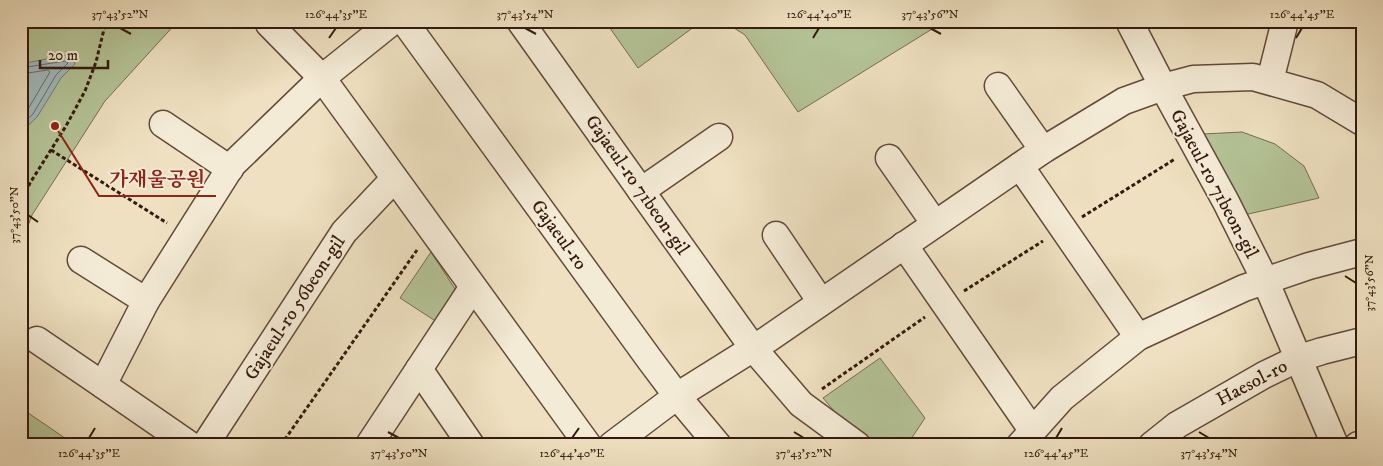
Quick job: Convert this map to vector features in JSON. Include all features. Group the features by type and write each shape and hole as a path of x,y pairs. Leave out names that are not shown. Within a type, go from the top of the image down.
{"street":[{"path":"103,385 146,301 230,169 322,78 393,21"},
{"name":"Gajaeul-ro","path":"404,21 677,396 718,445"},
{"name":"Gajaeul-ro 71beon-gil","path":"520,21 753,348 801,404 857,445"},
{"path":"1129,21 1163,87"},
{"path":"1270,81 1285,21"},
{"path":"269,24 322,78 588,445"},
{"name":"Gajaeul-ro 71beon-gil","path":"677,396 753,348 1043,150 1124,101 1193,79 1252,78 1270,81 1318,95 1362,122"},
{"path":"998,86 1043,150"},
{"name":"Gajaeul-ro 71beon-gil","path":"1163,87 1226,202 1265,280 1335,445"},
{"path":"164,124 230,169"},
{"path":"641,191 719,137"},
{"path":"889,158 935,224"},
{"path":"1020,166 1138,337"},
{"name":"Gajaeul-ro 56beon-gil","path":"205,445 344,232 394,179"},
{"path":"776,234 821,302"},
{"name":"Gajaeul-ro 71beon-gil","path":"904,245 944,303 1026,438 1062,398 1138,337 1265,280 1308,266 1362,252"},
{"path":"81,260 146,301"},
{"path":"369,445 473,287"},
{"path":"37,340 190,445"},
{"name":"Haesol-ro","path":"1152,445 1177,425 1264,375 1298,359 1362,341"},
{"path":"419,369 471,445"},
{"path":"612,445 677,396"}],"path":[{"path":"21,204 30,182 85,91 96,62 106,21"},
{"path":"801,404 944,303 1195,146"},
{"path":"51,150 188,236"},
{"path":"281,445 431,229"}],"green space":[{"path":"21,21 178,21 105,101 32,215 21,244"},
{"path":"605,21 702,21 638,68"},
{"path":"723,21 945,21 798,112 745,35"},
{"path":"1242,132 1275,144 1304,166 1319,198 1244,215 1203,134"},
{"path":"431,252 457,292 437,322 400,298"},
{"path":"880,358 925,418 907,445 879,445 840,418 823,398"},
{"path":"21,408 75,445 21,445"}],"water":[{"path":"72,54 75,64 61,78 37,117 21,132 21,64"}],"place":[{"name":"가재울공원","path":"55,126"}]}
